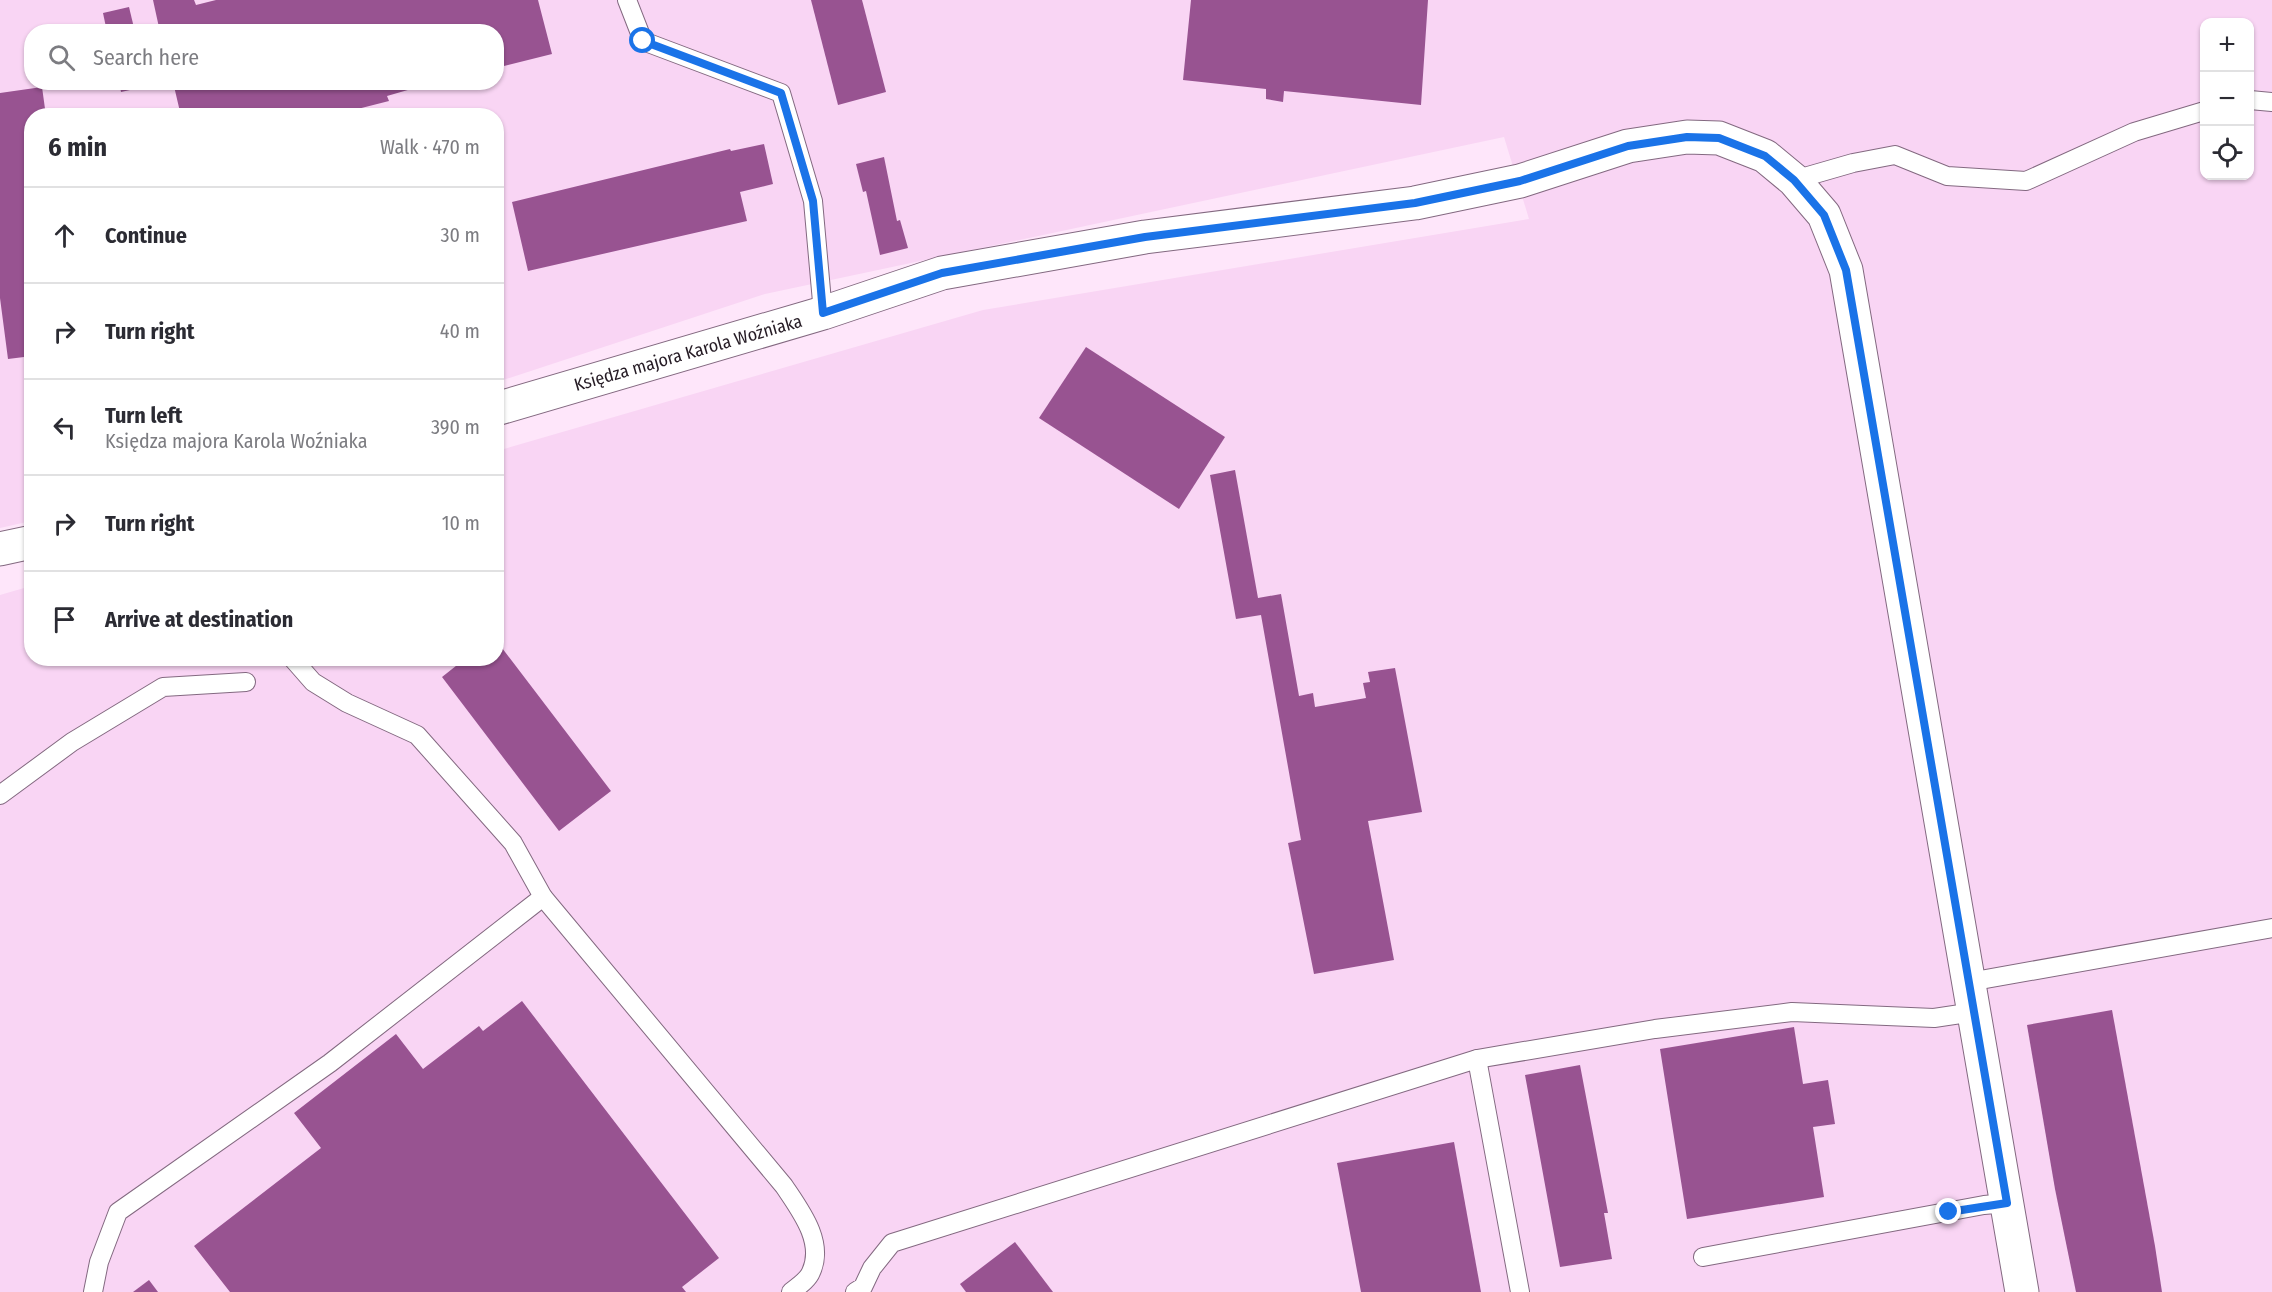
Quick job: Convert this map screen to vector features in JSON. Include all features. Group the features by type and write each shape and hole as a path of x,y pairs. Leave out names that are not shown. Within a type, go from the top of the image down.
{"street":[{"name":"Księdza majora Karola Woźniaka","path":"504,407 823,313 942,273 1145,237 1415,203 1520,181 1628,146 1687,137 1719,138 1765,156 1794,180 1824,215 1846,270 2022,1292"},
{"path":"0,549 24,544"}],"lane":[{"path":"627,0 643,41 781,93 813,201 823,313"},
{"path":"2254,100 2272,102"},
{"path":"1794,180 1852,163 1895,155 1947,176 2026,181 2134,132 2200,112"},
{"path":"299,666 313,682 347,703 417,735 513,843 543,897 784,1186 805,1219 816,1249 811,1274 791,1292"},
{"path":"0,795 72,742 163,687 246,682"},
{"path":"93,1292 99,1262 118,1212 330,1063 543,897"},
{"path":"862,1290 872,1268 892,1243 1477,1059 1656,1029 1792,1012 1934,1018 1971,997 2272,928"},
{"path":"1477,1059 1520,1292"},
{"path":"1703,1257 1977,1206 2007,1203"}],"shaded area":[{"path":"0,0 2272,0 2272,1292 0,1292 0,595 24,588 24,666 504,666 504,449 983,310 1529,219 1504,137 765,294 504,380 504,108 24,108 24,523 0,528"}],"building":[{"path":"153,0 194,0 196,5 216,0 538,0 552,54 504,66 504,24 158,24"},
{"path":"811,0 862,0 886,92 838,105"},
{"path":"1191,0 1428,0 1421,105 1284,91 1283,102 1266,99 1266,89 1183,80"},
{"path":"129,7 133,24 105,24 103,13"},
{"path":"42,90 45,108 24,108 24,357 8,359 0,298 0,93"},
{"path":"175,90 408,90 387,96 389,101 361,108 179,108"},
{"path":"764,144 773,184 740,192 747,221 528,271 512,202 730,149 731,151"},
{"path":"884,157 897,221 900,220 908,248 880,255 866,191 863,192 856,164"},
{"path":"1086,347 1225,437 1179,509 1039,418"},
{"path":"1235,470 1258,598 1281,594 1299,696 1313,693 1315,707 1366,698 1363,683 1370,682 1368,672 1395,668 1422,812 1368,821 1394,960 1314,974 1288,843 1301,840 1261,615 1236,619 1210,475"},
{"path":"504,651 611,791 559,831 442,677 456,666 504,666"},
{"path":"522,1001 719,1258 682,1287 686,1292 230,1292 194,1246 321,1148 294,1113 396,1034 423,1069 479,1026 483,1031"},
{"path":"2112,1010 2162,1292 2076,1292 2055,1189 2027,1025"},
{"path":"1794,1027 1803,1084 1828,1080 1835,1124 1813,1127 1824,1197 1687,1219 1660,1049"},
{"path":"1580,1065 1608,1213 1604,1213 1612,1259 1560,1267 1525,1075"},
{"path":"1454,1142 1481,1292 1361,1292 1337,1163"},
{"path":"1015,1242 1053,1292 966,1292 960,1284"},
{"path":"149,1280 158,1292 133,1292"}],"route":[{"path":"643,41 781,93 813,201 823,313 942,273 1145,237 1415,203 1520,181 1628,146 1687,137 1719,138 1765,156 1794,180 1824,215 1846,270 2007,1203 1949,1212"}]}
